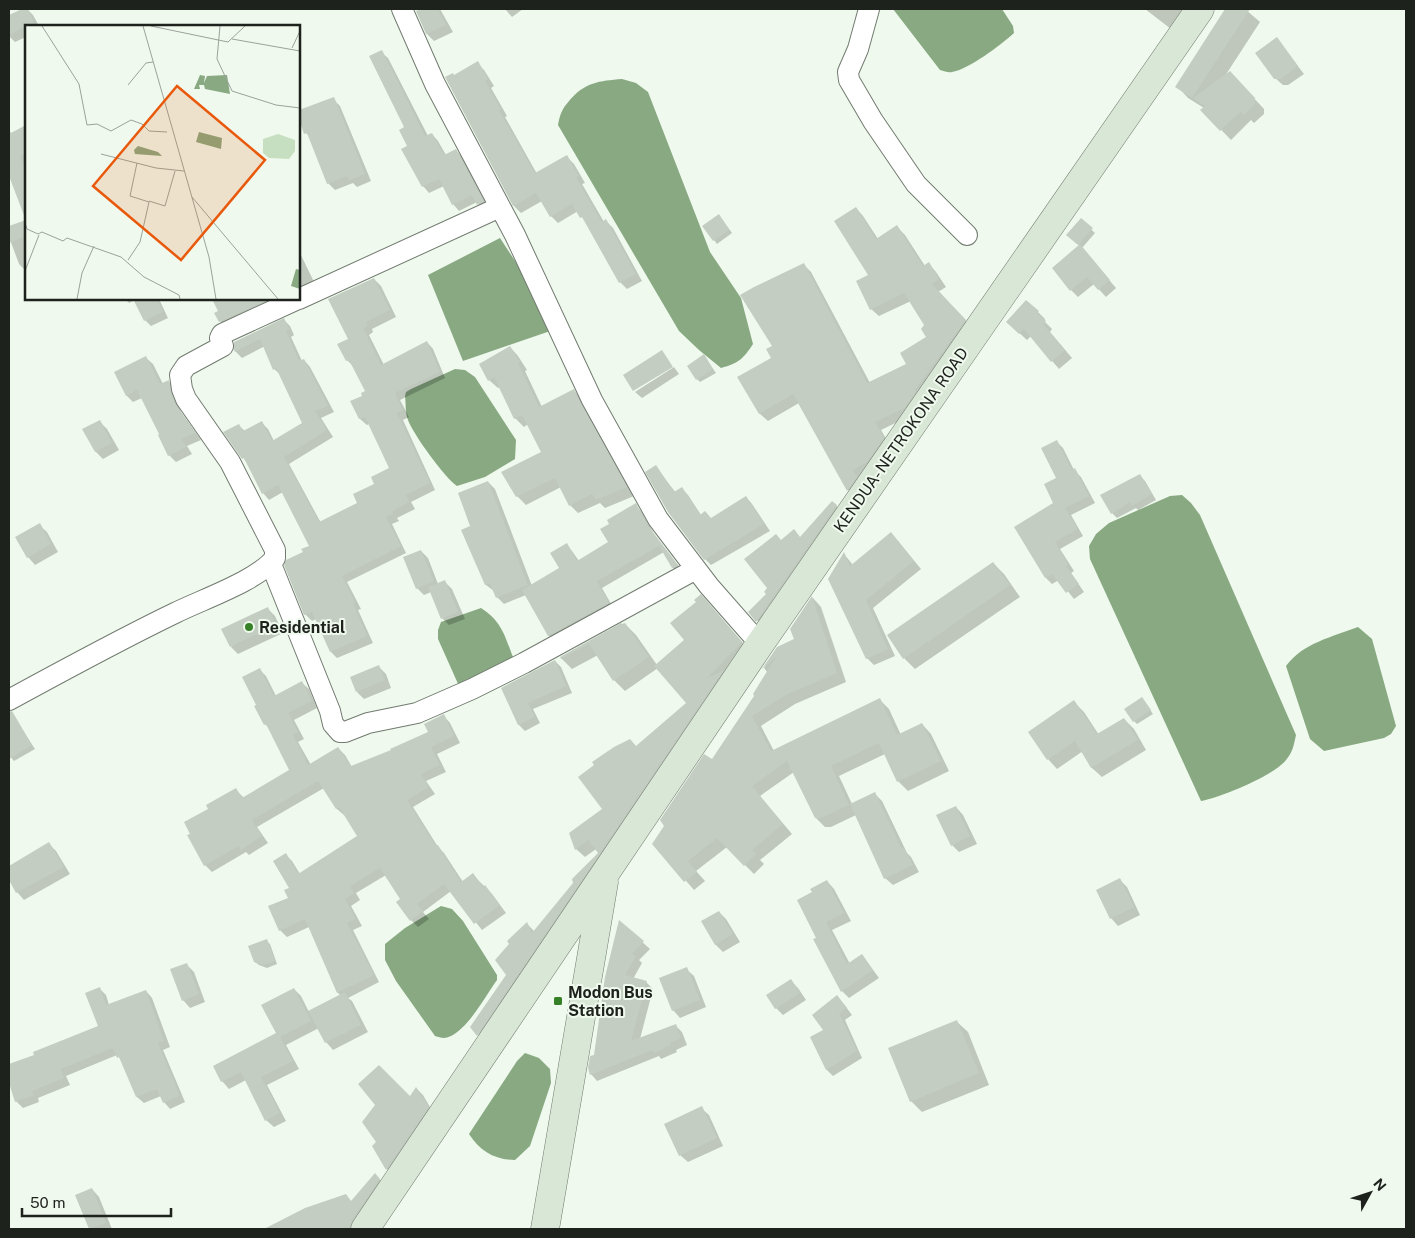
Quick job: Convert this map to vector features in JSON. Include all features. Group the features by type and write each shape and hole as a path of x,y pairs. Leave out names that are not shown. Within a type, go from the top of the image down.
{"main road":[{"name":"KENDUA- NETROKONA ROAD","path":"365,1229 760,644 1200,9"},
{"path":"545,1229 606,874"}],"street":[{"path":"402,9 435,84 500,207 592,400 658,519 708,586 760,644"},
{"path":"869,9 858,49 848,72 849,80 873,121 916,184 967,235"},
{"path":"300,299 500,207"},
{"path":"9,700 175,613 264,570 276,558 275,550 230,462 186,399 180,375 186,366 223,346 220,338 222,334 297,300"},
{"path":"271,564 330,711 333,724 340,732 345,732 368,723 417,713 472,689 696,570"}],"shaded area":[{"path":"893,9 1002,9 1013,26 1014,33 967,67 948,72 940,70"},
{"path":"622,79 636,83 648,92 710,252 741,298 753,344 743,357 732,364 721,368 679,331 558,125 565,107 581,90 599,82"},
{"path":"500,238 559,328 463,361 428,275"},
{"path":"455,369 465,370 475,377 516,440 515,459 485,477 457,486 438,465 411,427 406,414 405,396 406,392 411,389"},
{"path":"1182,495 1200,515 1296,735 1290,754 1280,766 1246,785 1201,801 1090,559 1089,546 1096,534 1109,523 1170,496"},
{"path":"481,608 494,618 502,629 513,657 512,661 459,686 438,639 438,630 441,622"},
{"path":"1358,627 1372,639 1396,726 1391,734 1384,738 1324,751 1310,739 1286,666 1309,646"},
{"path":"441,906 452,909 463,921 497,975 497,980 470,1019 458,1032 445,1038 435,1036 396,981 385,960 385,944 405,928"},
{"path":"525,1053 539,1058 550,1069 551,1083 530,1146 515,1160 508,1160 483,1150 469,1134 517,1061"}],"building":[{"path":"22,9 28,9 34,22 9,35 9,15"},
{"path":"438,9 446,25 426,34 416,11"},
{"path":"1225,9 1250,9 1192,98 1175,87"},
{"path":"1277,37 1298,66 1281,79 1274,79 1255,53"},
{"path":"382,50 425,136 432,133 444,155 456,149 484,201 477,205 472,195 452,205 439,179 422,187 401,149 407,146 399,130 404,127 369,56"},
{"path":"478,61 488,79 485,81 501,109 499,110 535,173 567,155 579,176 576,177 602,222 606,219 636,274 619,283 582,217 580,218 572,204 550,217 536,193 513,206 445,77 453,73 454,75"},
{"path":"1230,71 1255,98 1255,104 1244,115 1241,111 1220,131 1200,110 1205,106 1193,98"},
{"path":"334,97 365,174 349,180 347,176 327,184 307,133 304,134 300,122 300,110"},
{"path":"25,126 25,154 20,156 25,168 25,218 9,176 9,129 11,133"},
{"path":"856,207 876,239 897,225 923,266 929,262 939,279 932,284 966,320 915,390 916,392 905,408 875,422 884,438 867,462 853,470 857,477 847,491 793,394 759,414 737,377 771,358 766,349 772,346 740,295 804,263 867,383 906,364 900,353 926,337 921,329 924,325 904,293 870,310 856,281 868,275 834,221"},
{"path":"719,214 729,230 713,241 702,226"},
{"path":"1081,218 1093,228 1078,245 1066,235"},
{"path":"25,220 25,236 9,243 9,226"},
{"path":"1080,244 1110,280 1098,290 1087,277 1070,291 1052,268"},
{"path":"374,278 390,310 366,322 368,326 363,328 381,365 427,341 440,372 395,393 403,410 397,413 430,483 406,495 409,502 392,511 393,514 386,517 401,546 342,576 355,602 353,603 367,636 330,652 312,612 304,615 284,565 286,560 303,552 301,549 309,546 278,485 262,494 244,458 242,459 223,432 239,424 243,431 262,421 272,441 302,423 276,368 273,370 260,339 235,352 234,350 234,342 284,318 289,329 286,330 299,361 304,359 328,406 315,411 327,430 284,457 319,522 357,503 353,494 374,484 371,477 389,468 365,417 359,419 350,401 362,396 361,393 365,391 349,360 346,361 337,344 348,339 328,299"},
{"path":"134,300 157,300 163,312 144,321"},
{"path":"212,300 268,300 219,322 214,313 218,311"},
{"path":"1026,300 1039,311 1037,313 1046,321 1043,324 1065,350 1051,362 1024,329 1019,334 1006,322"},
{"path":"510,346 520,362 518,363 539,407 574,389 627,487 596,500 592,494 569,506 555,478 516,497 501,472 541,452 522,415 514,419 494,377 488,381 479,364"},
{"path":"662,350 673,367 633,391 623,375"},
{"path":"704,354 713,369 696,380 687,366"},
{"path":"146,356 160,384 169,380 175,404 195,433 182,439 186,447 168,456 137,390 126,396 114,372"},
{"path":"100,420 112,443 95,452 82,429"},
{"path":"1057,440 1072,470 1075,468 1089,496 1065,508 1078,529 1055,542 1068,564 1066,566 1079,584 1066,593 1052,574 1045,578 1014,527 1053,503 1044,484 1056,478 1041,448"},
{"path":"656,465 674,492 682,487 700,515 705,511 711,518 746,496 764,524 704,560 668,512 645,472"},
{"path":"1140,474 1152,494 1132,506 1130,502 1111,514 1100,495"},
{"path":"488,481 528,585 496,598 490,584 485,585 461,530 470,526 458,493"},
{"path":"832,501 837,505 756,622 748,612 766,594 764,592 767,588 744,559 776,534 781,540 794,529 800,537"},
{"path":"636,503 648,526 678,565 672,568 659,546 597,581 609,603 548,636 522,590 559,568 550,553 567,543 577,561 608,542 600,529 609,524 607,520"},
{"path":"40,523 51,544 27,558 15,537"},
{"path":"891,532 914,561 866,600 888,649 866,659 828,579 844,552 850,566"},
{"path":"421,550 434,581 416,589 403,557"},
{"path":"993,562 1010,585 903,659 887,635"},
{"path":"445,580 458,612 441,619 428,587"},
{"path":"701,594 742,642 707,678 723,671 477,1036 470,1027 506,975 495,960 509,944 507,941 527,922 532,933 573,883 572,879 598,853 588,840 575,850 569,833 602,809 578,777 594,765 592,762 614,747 630,739 636,746 686,703 654,666 684,640 670,623 696,602 694,600"},
{"path":"812,596 837,673 786,695 752,716 771,751 880,698 897,735 922,723 941,761 897,782 879,743 831,766 849,805 821,818 815,818 787,761 752,786 783,824 752,850 756,854 744,866 717,838 688,861 697,872 684,882 652,844 664,826 660,820 704,754 712,759 754,696 753,694 776,657 762,669 777,647 794,639 790,629"},
{"name":"Residential","path":"268,607 276,625 230,647 221,629"},
{"path":"621,623 625,623 649,657 613,681 589,644 561,659 560,657"},
{"path":"555,660 566,686 528,703 535,717 518,725 501,688"},
{"path":"379,665 385,680 356,692 350,677"},
{"path":"260,668 274,696 302,681 312,701 288,713 298,732 293,735 308,765 338,747 351,766 391,750 428,732 424,724 444,714 454,736 431,747 440,765 421,774 429,787 407,800 461,882 473,873 500,905 474,924 444,884 417,904 423,911 410,921 396,902 400,899 380,868 350,886 354,893 345,899 356,919 347,923 374,975 337,993 305,919 279,931 268,906 288,898 284,890 289,888 273,861 286,853 298,874 357,836 339,807 336,809 318,781 252,820 262,836 241,850 239,846 204,866 187,835 190,834 184,822 208,809 206,805 236,788 242,798 289,770 266,724 264,725 254,706 256,705 242,677"},
{"path":"1142,697 1151,710 1133,722 1124,709"},
{"path":"1074,700 1097,734 1124,718 1138,740 1091,768 1075,741 1047,760 1028,732"},
{"path":"12,711 32,745 9,759 9,712"},
{"path":"875,792 902,849 904,848 913,865 884,879 850,804"},
{"path":"956,806 970,836 951,846 936,815"},
{"path":"49,842 64,867 16,893 9,880 9,866"},
{"path":"1120,878 1134,907 1110,919 1096,890"},
{"path":"827,880 844,913 826,922 847,964 862,954 873,970 841,992 813,939 816,938 797,900 812,892 810,889"},
{"path":"719,911 733,934 715,945 701,921"},
{"path":"619,920 644,941 632,954 636,956 625,975 647,981 631,1041 676,1024 681,1038 654,1053 652,1050 590,1075 588,1068 590,1056 594,1055 605,977"},
{"path":"267,939 275,961 263,965 254,962 248,946"},
{"path":"187,963 199,994 182,1001 170,969"},
{"path":"687,967 700,1000 672,1011 659,978"},
{"path":"791,979 800,993 775,1009 766,995"},
{"path":"100,987 106,1005 146,990 164,1041 158,1043 180,1096 163,1103 157,1089 136,1097 119,1057 117,1058 113,1048 61,1069 64,1078 32,1091 34,1095 15,1102 9,1083 9,1064 34,1055 33,1052 98,1026 85,993"},
{"path":"294,988 311,1021 280,1037 293,1061 261,1077 280,1113 265,1121 241,1072 221,1082 213,1066 276,1033 261,1005"},
{"path":"345,992 361,1025 325,1043 308,1011"},
{"path":"837,995 847,1008 839,1013 857,1051 826,1070 810,1037 823,1030 812,1015"},
{"path":"957,1020 979,1073 910,1102 888,1048"},
{"path":"379,1065 410,1096 416,1087 429,1107 386,1170 372,1146 376,1142 362,1122 375,1105 358,1084"},
{"path":"702,1106 717,1138 679,1156 664,1124"},
{"path":"375,1173 380,1179 352,1220 350,1229 264,1229 305,1208 346,1194 351,1201"},
{"path":"92,1188 106,1223 89,1229 75,1195"}],"place":[{"name":"Residential","path":"249,627"},
{"name":"Modon Bus Station","path":"558,1001"}]}
